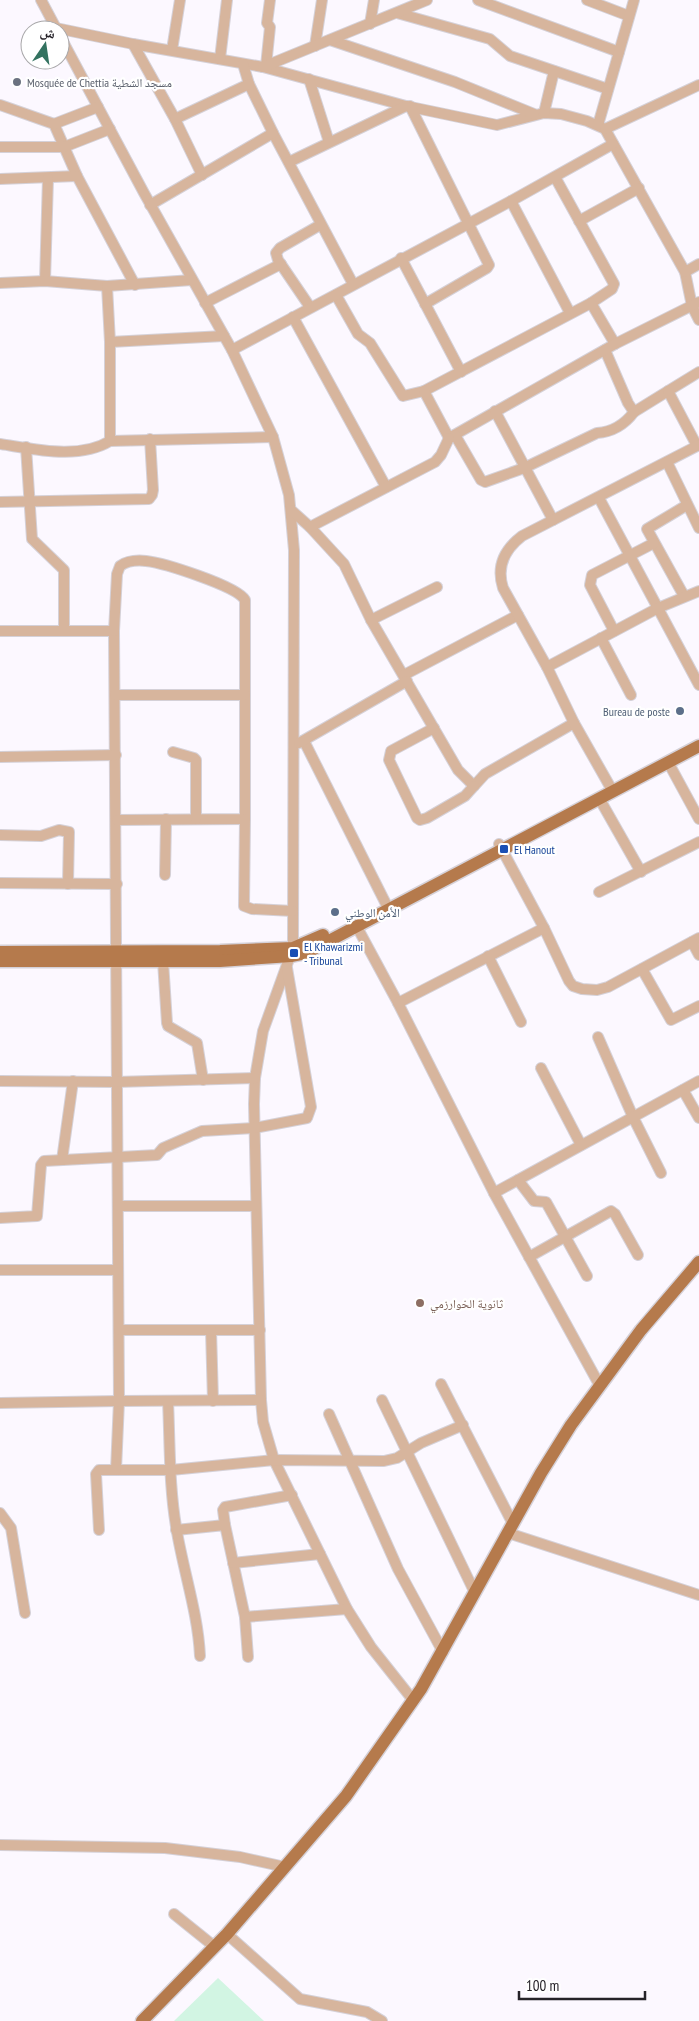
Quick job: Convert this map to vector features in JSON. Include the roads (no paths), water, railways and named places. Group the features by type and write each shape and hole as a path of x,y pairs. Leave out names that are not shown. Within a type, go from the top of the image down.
{"main road":[{"path":"0,952 163,961 290,958 306,953 357,927 699,737"},
{"path":"0,961 220,952 290,958 386,904 599,798 610,787 668,762 699,746"},
{"path":"142,2021 227,1934 346,1796 413,1700 443,1652 541,1473 571,1425 641,1330 699,1262"}],"street":[{"path":"41,0 51,20"},
{"path":"172,50 180,0"},
{"path":"220,59 227,0"},
{"path":"264,67 270,27 267,23 270,0"},
{"path":"315,46 322,0"},
{"path":"370,24 374,0"},
{"path":"264,67 427,0"},
{"path":"478,0 619,52"},
{"path":"587,0 629,16"},
{"path":"602,127 608,89 634,0"},
{"path":"396,13 490,39 510,56 608,89"},
{"path":"70,33 264,67 408,106 497,125 539,114 561,114 602,127 639,188 685,272 696,304 699,320"},
{"path":"330,40 455,82 539,114"},
{"path":"133,44 175,119 202,175"},
{"path":"0,1218 36,1218 41,1165 47,1160 157,1155 163,1148 202,1131 254,1128 307,1118 310,1112 290,958 294,911 294,550 289,495 273,437 232,350 150,205 70,55"},
{"path":"243,64 249,84 273,134 353,284"},
{"path":"539,114 554,71"},
{"path":"309,79 329,142"},
{"path":"175,119 249,84"},
{"path":"602,127 699,86"},
{"path":"0,105 54,124 98,107"},
{"path":"289,162 408,106"},
{"path":"408,106 489,266 425,304"},
{"path":"54,124 77,176 135,285"},
{"path":"0,147 64,147 110,129"},
{"path":"150,205 273,134"},
{"path":"232,350 401,258 511,201 613,144"},
{"path":"0,179 77,176"},
{"path":"336,295 358,334 370,343 400,394 408,397 461,372 591,303 612,290 614,286 555,177"},
{"path":"45,282 48,178"},
{"path":"579,221 639,188"},
{"path":"511,201 570,313"},
{"path":"310,307 281,264 276,253 280,248 320,225"},
{"path":"401,258 461,372"},
{"path":"205,303 281,264"},
{"path":"685,272 699,264"},
{"path":"0,283 45,282 107,286 192,280"},
{"path":"107,286 110,342 110,441"},
{"path":"591,303 615,344"},
{"path":"310,526 434,462 441,455 452,436 495,411 615,344 696,304"},
{"path":"293,317 386,487"},
{"path":"110,342 224,336"},
{"path":"605,350 628,403 634,412"},
{"path":"424,391 483,482 524,468 597,433 606,433 627,422 634,412 699,372"},
{"path":"610,787 574,723 503,588 500,578 504,556 511,545 522,536 698,446 668,392"},
{"path":"495,411 553,520"},
{"path":"0,444 74,451 101,446 110,441 273,437"},
{"path":"0,502 149,499 153,490 150,439"},
{"path":"26,447 33,541 64,570 64,631"},
{"path":"667,462 699,528"},
{"path":"599,498 699,686"},
{"path":"684,596 646,530 687,505"},
{"path":"291,510 310,526 344,564 371,620 458,770 474,786"},
{"path":"614,631 590,585 592,576 654,543"},
{"path":"116,1470 120,1400 116,1082 117,820 114,631 117,574 120,566 124,564 143,561 153,562 236,591 245,600 244,906 252,909 294,911"},
{"path":"371,620 438,587"},
{"path":"546,667 658,608 699,590"},
{"path":"294,746 405,678 518,615"},
{"path":"0,631 114,631"},
{"path":"601,638 631,694"},
{"path":"115,695 245,695"},
{"path":"434,728 391,751 389,754 389,760 417,818 420,820 427,818 465,796 484,774 574,723"},
{"path":"304,741 386,904"},
{"path":"173,752 196,760 196,819"},
{"path":"0,757 116,755"},
{"path":"668,762 699,819"},
{"path":"599,798 641,872"},
{"path":"117,820 245,820"},
{"path":"165,875 166,820"},
{"path":"0,835 41,836 59,830 69,832 68,884"},
{"path":"599,892 699,842"},
{"path":"500,848 544,928 569,981 578,988 596,990 608,986 695,940 699,955"},
{"path":"0,883 117,884"},
{"path":"357,927 398,1003 494,1194 600,1386"},
{"path":"398,1003 544,928"},
{"path":"488,956 521,1022"},
{"path":"290,958 263,1031 255,1078 254,1128 263,1422 274,1460 347,1610 371,1647 413,1700"},
{"path":"163,961 168,1026 197,1043 203,1080"},
{"path":"642,969 671,1020 699,1006"},
{"path":"598,1037 633,1117 662,1173"},
{"path":"541,1068 581,1145"},
{"path":"0,1081 116,1082 255,1078"},
{"path":"62,1160 73,1081"},
{"path":"494,1194 699,1081"},
{"path":"683,1090 699,1118"},
{"path":"518,1180 534,1201 546,1202 587,1276"},
{"path":"118,1206 256,1206"},
{"path":"529,1257 608,1212 613,1212 638,1255"},
{"path":"0,1270 118,1270"},
{"path":"119,1330 260,1330"},
{"path":"212,1330 212,1400"},
{"path":"441,1384 511,1528 699,1595"},
{"path":"0,1403 120,1400 261,1400"},
{"path":"382,1400 475,1593"},
{"path":"168,1401 176,1530 199,1635 200,1656"},
{"path":"329,1414 398,1569 443,1652"},
{"path":"100,1530 96,1474 99,1470 171,1470 274,1460 389,1460 462,1425"},
{"path":"248,1657 245,1617 222,1510 225,1507 292,1495"},
{"path":"0,1513 12,1528 25,1613"},
{"path":"176,1530 225,1525"},
{"path":"233,1563 320,1554"},
{"path":"245,1617 347,1610"},
{"path":"0,1845 166,1848 240,1857 284,1867"},
{"path":"174,1914 215,1947"},
{"path":"227,1934 300,1999 367,2012 382,2021"}],"place":[{"name":"Mosquée de Chettia مسجد الشطية","path":"17,82"},
{"name":"Bureau de poste","path":"680,711"},
{"name":"El Hanout","path":"504,849"},
{"name":"الأمن الوطني","path":"335,912"},
{"name":"El Khawarizmi - Tribunal","path":"294,953"},
{"name":"ثانوية الخوارزمي","path":"420,1303"}]}
